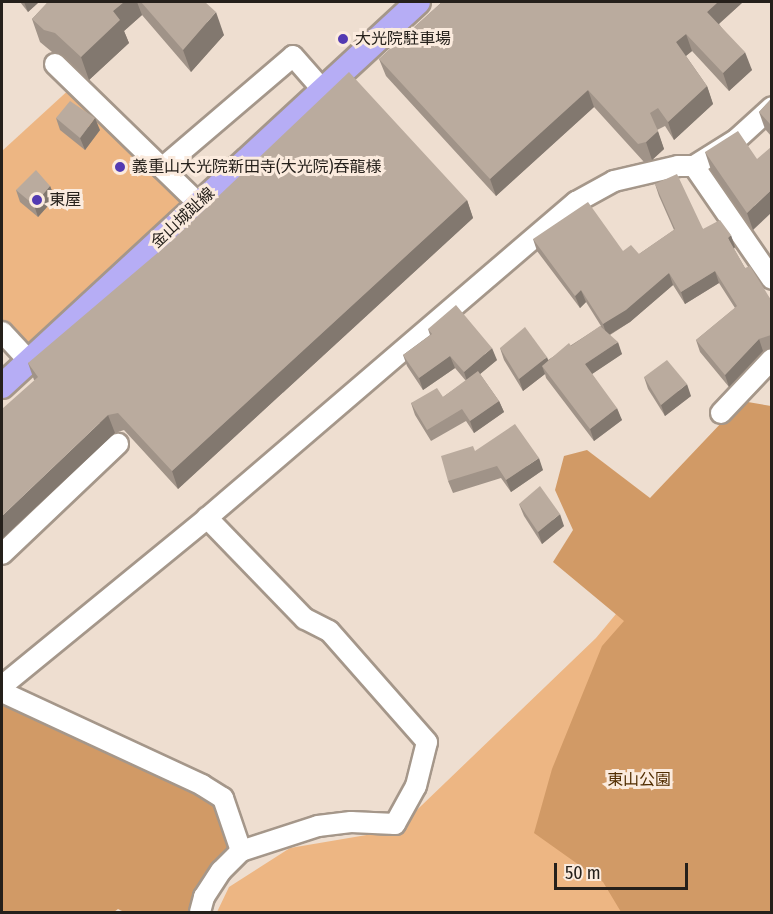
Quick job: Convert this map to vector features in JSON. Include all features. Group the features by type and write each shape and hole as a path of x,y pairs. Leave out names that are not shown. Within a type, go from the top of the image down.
{"main road":[{"name":"金山城趾線","path":"2,386 418,2"}],"street":[{"path":"162,168 293,56 322,89"},
{"path":"55,64 199,204"},
{"path":"2,686 207,518 576,202 614,181 678,166 694,166 737,139 771,107"},
{"path":"694,166 771,279"},
{"path":"2,332 29,361"},
{"path":"721,413 771,359"},
{"path":"2,554 118,444"},
{"path":"200,912 204,897 221,871 241,851 318,826 351,822 395,824 416,786 427,742 329,631 305,619 207,518"},
{"path":"2,692 202,785 223,798 241,851"}],"green space":[{"path":"73,86 192,209 29,361 2,332 2,151"},
{"name":"東山公園","path":"742,401 771,406 771,912 621,912 603,882 534,833 552,769 602,646 624,621 553,562 573,530 555,490 564,456 587,450 650,498"},
{"name":"東山公園","path":"771,428 771,912 217,912 229,887 290,848 396,830 596,638"},
{"path":"2,692 223,798 241,851 197,912 124,912 118,909 114,912 2,912"}],"building":[{"path":"48,2 124,2 113,11 120,20 81,57 55,33 44,30 32,19"},
{"path":"141,2 205,2 216,12 183,50"},
{"path":"442,2 718,2 707,12 745,52 723,73 686,34 676,42 707,86 668,122 658,108 650,113 658,131 646,142 638,144 588,90 490,179 379,59"},
{"path":"349,72 467,200 172,471 118,413 108,415 2,516 2,409 38,377 28,363 168,244"},
{"path":"771,99 771,125 759,112"},
{"path":"70,101 95,118 80,138 56,118"},
{"path":"738,131 757,159 771,147 771,190 747,213 705,152"},
{"path":"36,170 50,186 34,205 16,190"},
{"path":"677,174 703,229 720,220 731,235 728,238 745,268 750,266 771,300 771,335 759,339 725,375 696,340 737,306 715,271 681,292 669,273 626,310 603,324 581,290 575,296 533,239 588,202 623,251 631,245 639,254 675,229 655,184"},
{"path":"456,305 492,348 464,372 450,356 419,378 403,355 432,334 428,329"},
{"path":"600,326 618,342 585,364 617,408 590,429 542,366 569,343 571,346"},
{"path":"525,327 547,357 519,379 500,348"},
{"path":"667,360 687,384 661,405 644,377"},
{"path":"478,371 499,401 470,421 462,409 427,430 411,403 437,388 443,397"},
{"path":"515,424 539,458 506,480 497,466 448,481 441,456 473,446 475,451"},
{"path":"540,486 560,514 538,532 519,504"}],"place":[{"name":"大光院駐車場","path":"343,39"},
{"name":"義重山大光院新田寺(大光院)吞龍様","path":"120,167"},
{"name":"東屋","path":"37,200"}]}
